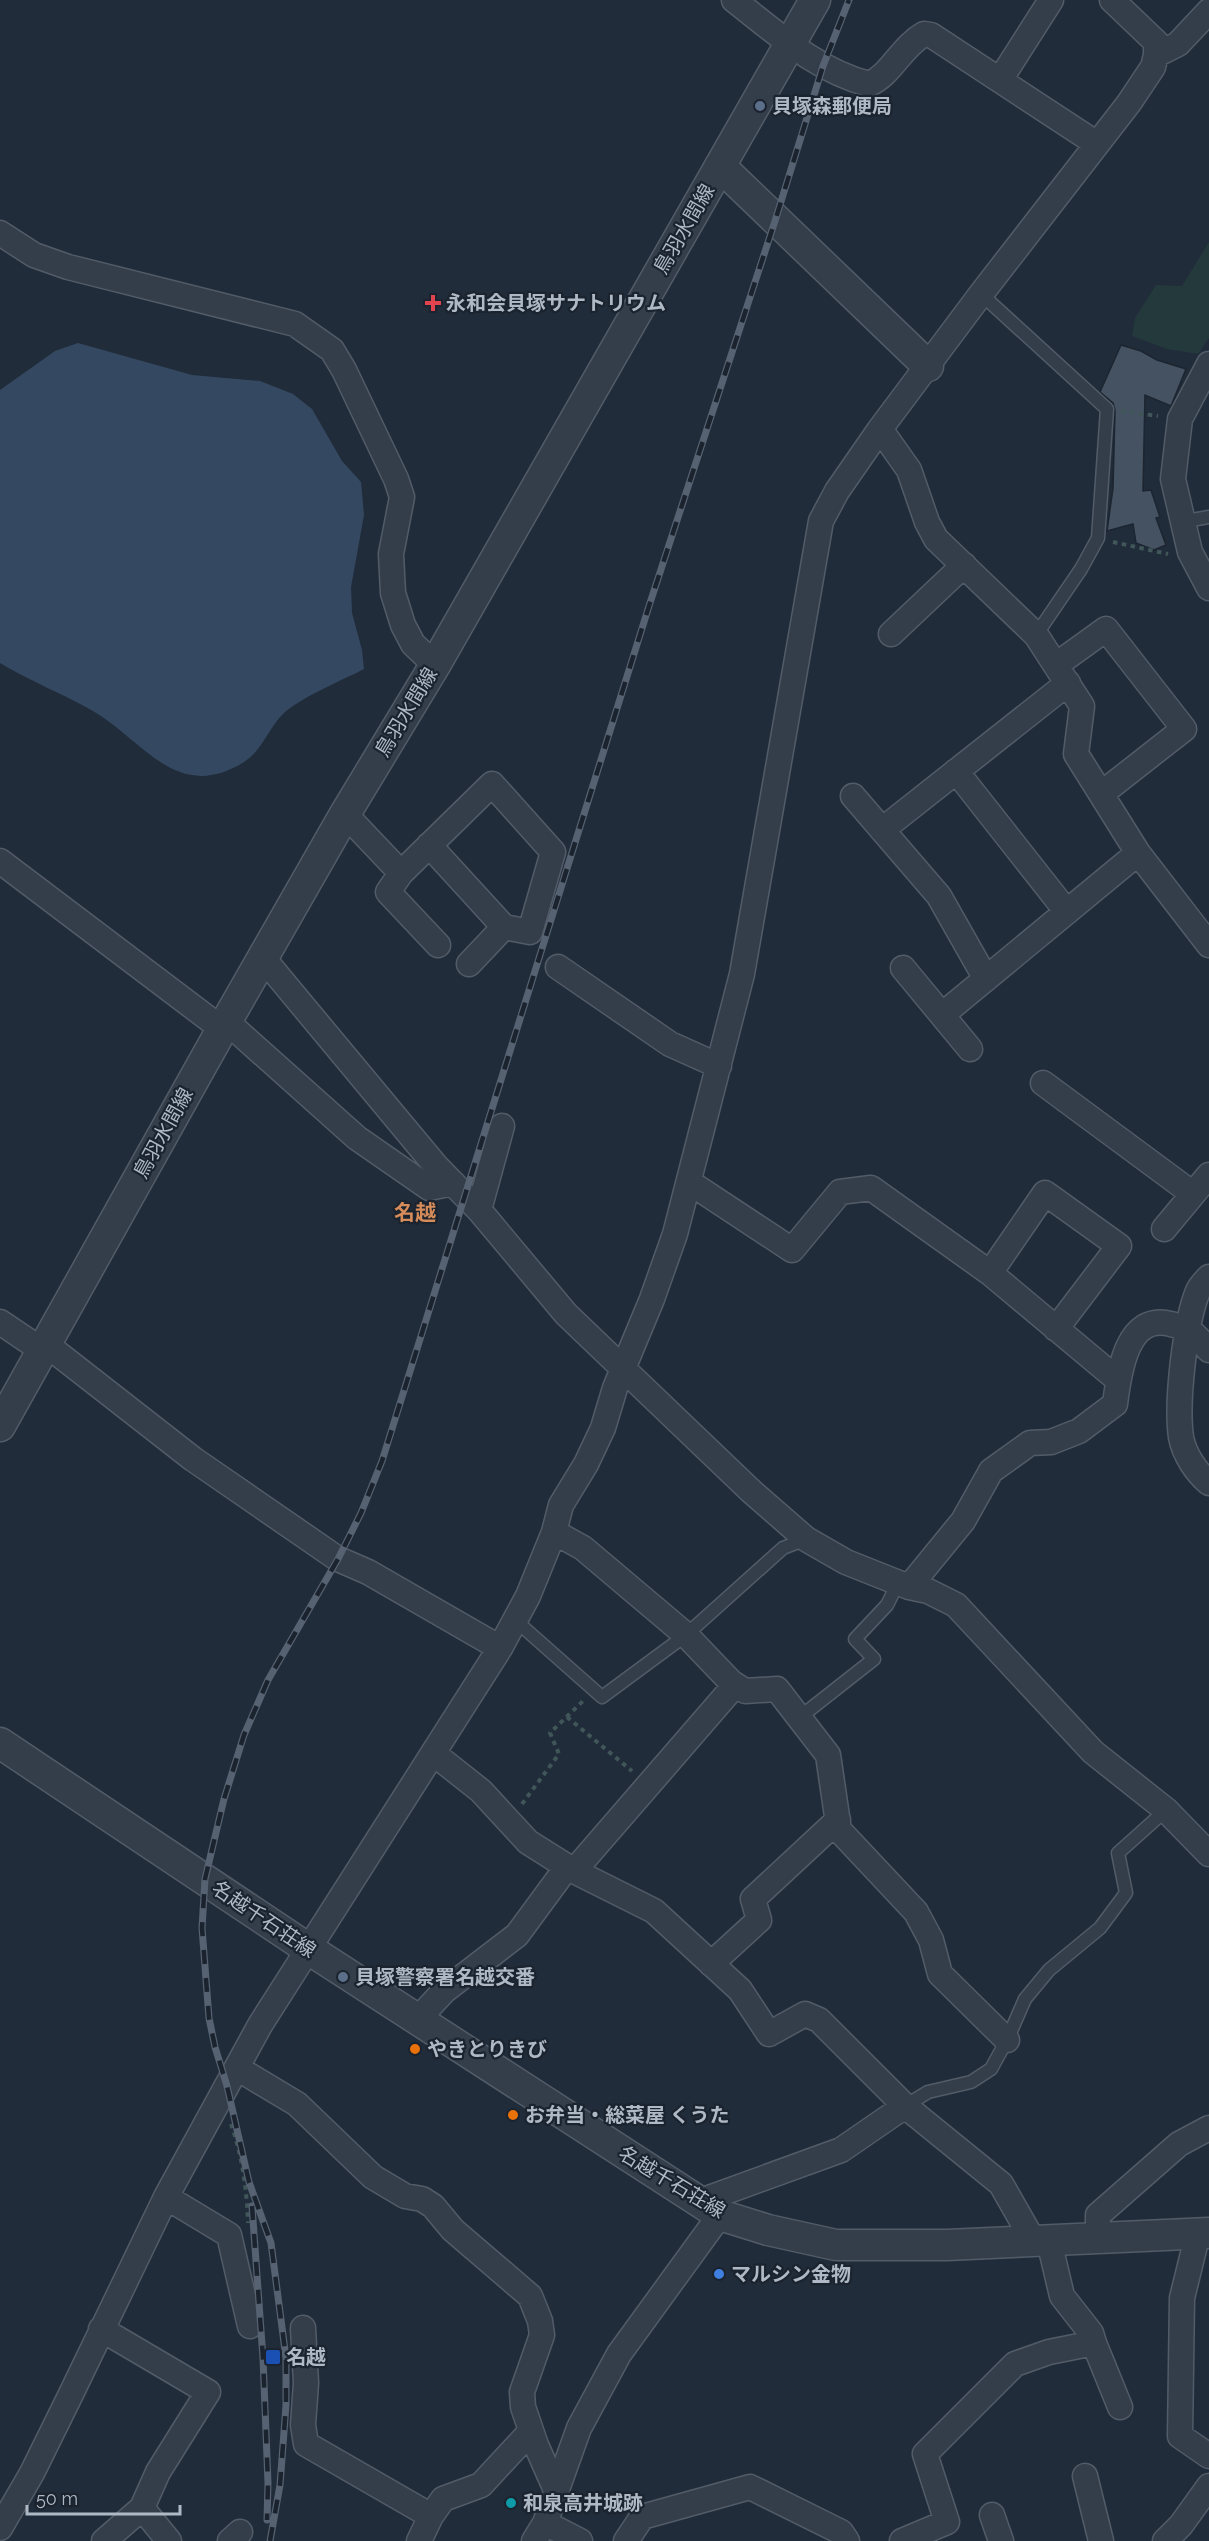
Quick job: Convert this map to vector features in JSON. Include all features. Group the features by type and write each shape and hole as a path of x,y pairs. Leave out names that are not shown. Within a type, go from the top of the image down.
{"street":[{"path":"734,0 790,44 823,66 869,84 883,76 907,45 924,34 930,35 1097,144"},
{"name":"鳥羽水間線","path":"0,1426 224,1025 345,814 435,664 815,0"},
{"path":"1000,80 1051,0"},
{"path":"0,2528 32,2473 166,2197 260,2025 500,1648 528,1596 554,1533 561,1505 586,1464 603,1428 615,1388 652,1299 671,1245 742,974 821,520 837,491 880,429 1153,67 1156,42 1112,0"},
{"path":"1156,56 1178,44 1209,11"},
{"path":"720,166 928,366"},
{"path":"0,233 34,255 68,267 295,324 332,350 344,370 396,479 402,497 391,554 393,593 403,625 413,644 435,664"},
{"path":"1209,364 1180,419 1173,479 1181,522 1190,552 1209,588"},
{"path":"880,429 909,470 927,522 936,539 1036,635 1062,674 1082,706 1076,754 1138,852 1209,945"},
{"path":"891,634 964,565"},
{"path":"882,830 956,771 1062,674 1106,629 1184,729 1101,794"},
{"path":"956,771 1067,912"},
{"path":"429,845 504,927 530,932 553,852 492,784 429,845 401,873 388,891 438,945"},
{"path":"854,796 939,896 986,979"},
{"path":"345,814 401,873"},
{"path":"942,1015 1138,852"},
{"path":"0,861 224,1025 357,1138 429,1188 453,1182"},
{"path":"469,964 504,927"},
{"path":"263,958 436,1166 479,1210 566,1314 624,1367 750,1491 806,1539 846,1562 903,1585 928,1591 956,1605 1093,1752 1166,1810 1209,1854"},
{"path":"558,966 670,1044 719,1066"},
{"path":"903,968 970,1049"},
{"path":"1043,1083 1193,1194"},
{"path":"479,1210 502,1126"},
{"path":"1164,1229 1209,1175"},
{"path":"689,1182 792,1250 840,1192 871,1188 990,1273 1118,1380"},
{"path":"990,1273 1046,1193 1119,1246 1056,1329"},
{"path":"1209,1277 1198,1289 1187,1328 1180,1409 1181,1439 1197,1473 1209,1483"},
{"path":"0,1322 45,1348 193,1459 338,1559 368,1572 500,1648"},
{"path":"903,1585 963,1521 991,1471 1030,1443 1051,1442 1079,1431 1115,1404 1118,1380 1129,1344 1137,1332 1150,1322 1165,1322 1187,1328 1209,1350"},
{"path":"554,1533 583,1548 686,1635 735,1685 745,1691 777,1689 828,1755 839,1830 916,1912 931,1940 940,1974 1007,2040"},
{"path":"418,2019 444,1991 517,1935 570,1869 648,1785 735,1685"},
{"name":"名越千石荘線","path":"0,1743 307,1948 709,2209 768,2230 836,2245 947,2245 1203,2233"},
{"path":"433,1753 481,1791 528,1842 570,1869 654,1911 740,1990 769,2034 805,2014 819,2020 905,2106 1001,2184 1041,2241 1062,2296 1091,2332 1120,2407"},
{"path":"711,1964 759,1920 753,1899 838,1820"},
{"path":"237,2068 297,2104 373,2177 405,2196 422,2199 433,2206 453,2230 530,2296 540,2322 542,2335 522,2392 531,2431 556,2490"},
{"path":"580,2541 540,2532 579,2428 619,2354 709,2209 841,2151 905,2106"},
{"path":"1098,2238 1098,2215 1179,2144 1209,2128"},
{"path":"166,2197 229,2235 250,2326"},
{"path":"1203,2233 1182,2298 1180,2436 1209,2456"},
{"path":"303,2328 306,2383 303,2425 306,2444 431,2516"},
{"path":"101,2329 208,2392 158,2472 142,2508 104,2541"},
{"path":"902,2541 947,2522 925,2454 1015,2364 1049,2352 1094,2343"},
{"path":"419,2541 431,2516 443,2499 481,2485 531,2431"},
{"path":"1085,2476 1101,2541"},
{"path":"1165,2541 1181,2525 1209,2486"},
{"path":"627,2541 642,2517 750,2487 841,2532 847,2541"},
{"path":"142,2508 169,2541"},
{"path":"992,2515 1001,2541"}],"lane":[{"path":"981,294 1107,409 1098,538 1081,569 1036,635"},
{"path":"1181,522 1209,517"},
{"path":"515,1620 602,1697 686,1635 783,1548 806,1539"},
{"path":"799,1718 874,1659 855,1639 903,1585"},
{"path":"905,2106 928,2092 971,2082 991,2069 1025,1999 1049,1970 1100,1928 1126,1893 1118,1853 1166,1810"}],"path":[{"path":"1107,409 1180,419"},
{"path":"1098,538 1179,556"},
{"path":"509,1822 559,1754 550,1733 594,1690"},
{"path":"567,1717 648,1785"},
{"path":"213,2113 232,2124 247,2204 248,2226"}],"green space":[{"path":"1209,242 1209,338 1198,354 1167,349 1132,336 1135,318 1156,285 1182,286"}],"water":[{"path":"78,343 192,375 260,381 293,394 312,409 342,461 361,482 364,515 351,587 352,613 362,650 364,669 292,707 284,713 250,757 220,773 199,776 180,772 162,763 93,711 0,663 0,390 55,351"}],"building":[{"path":"1121,345 1186,369 1171,406 1145,395 1143,491 1151,490 1160,517 1156,518 1166,545 1154,550 1136,543 1133,524 1107,531 1113,488 1115,410 1113,403 1100,392"}],"railway":[{"path":"270,2541 280,2485 286,2405 286,2358 271,2243 249,2182 209,2018 202,1928 205,1879 224,1799 244,1735 268,1680 338,1559 361,1513 382,1461 649,606 775,221 823,66 849,0"},
{"path":"252,2206 263,2358 268,2483 267,2520"}],"place":[{"name":"貝塚森郵便局","path":"760,106"},
{"name":"永和会貝塚サナトリウム","path":"433,303"},
{"name":"貝塚警察署名越交番","path":"343,1977"},
{"name":"やきとりきび","path":"415,2049"},
{"name":"お弁当・総菜屋 くうた","path":"513,2115"},
{"name":"マルシン金物","path":"719,2274"},
{"name":"名越","path":"273,2357"},
{"name":"和泉高井城跡","path":"511,2503"}],"district":[{"name":"名越","path":"415,1213"}]}
